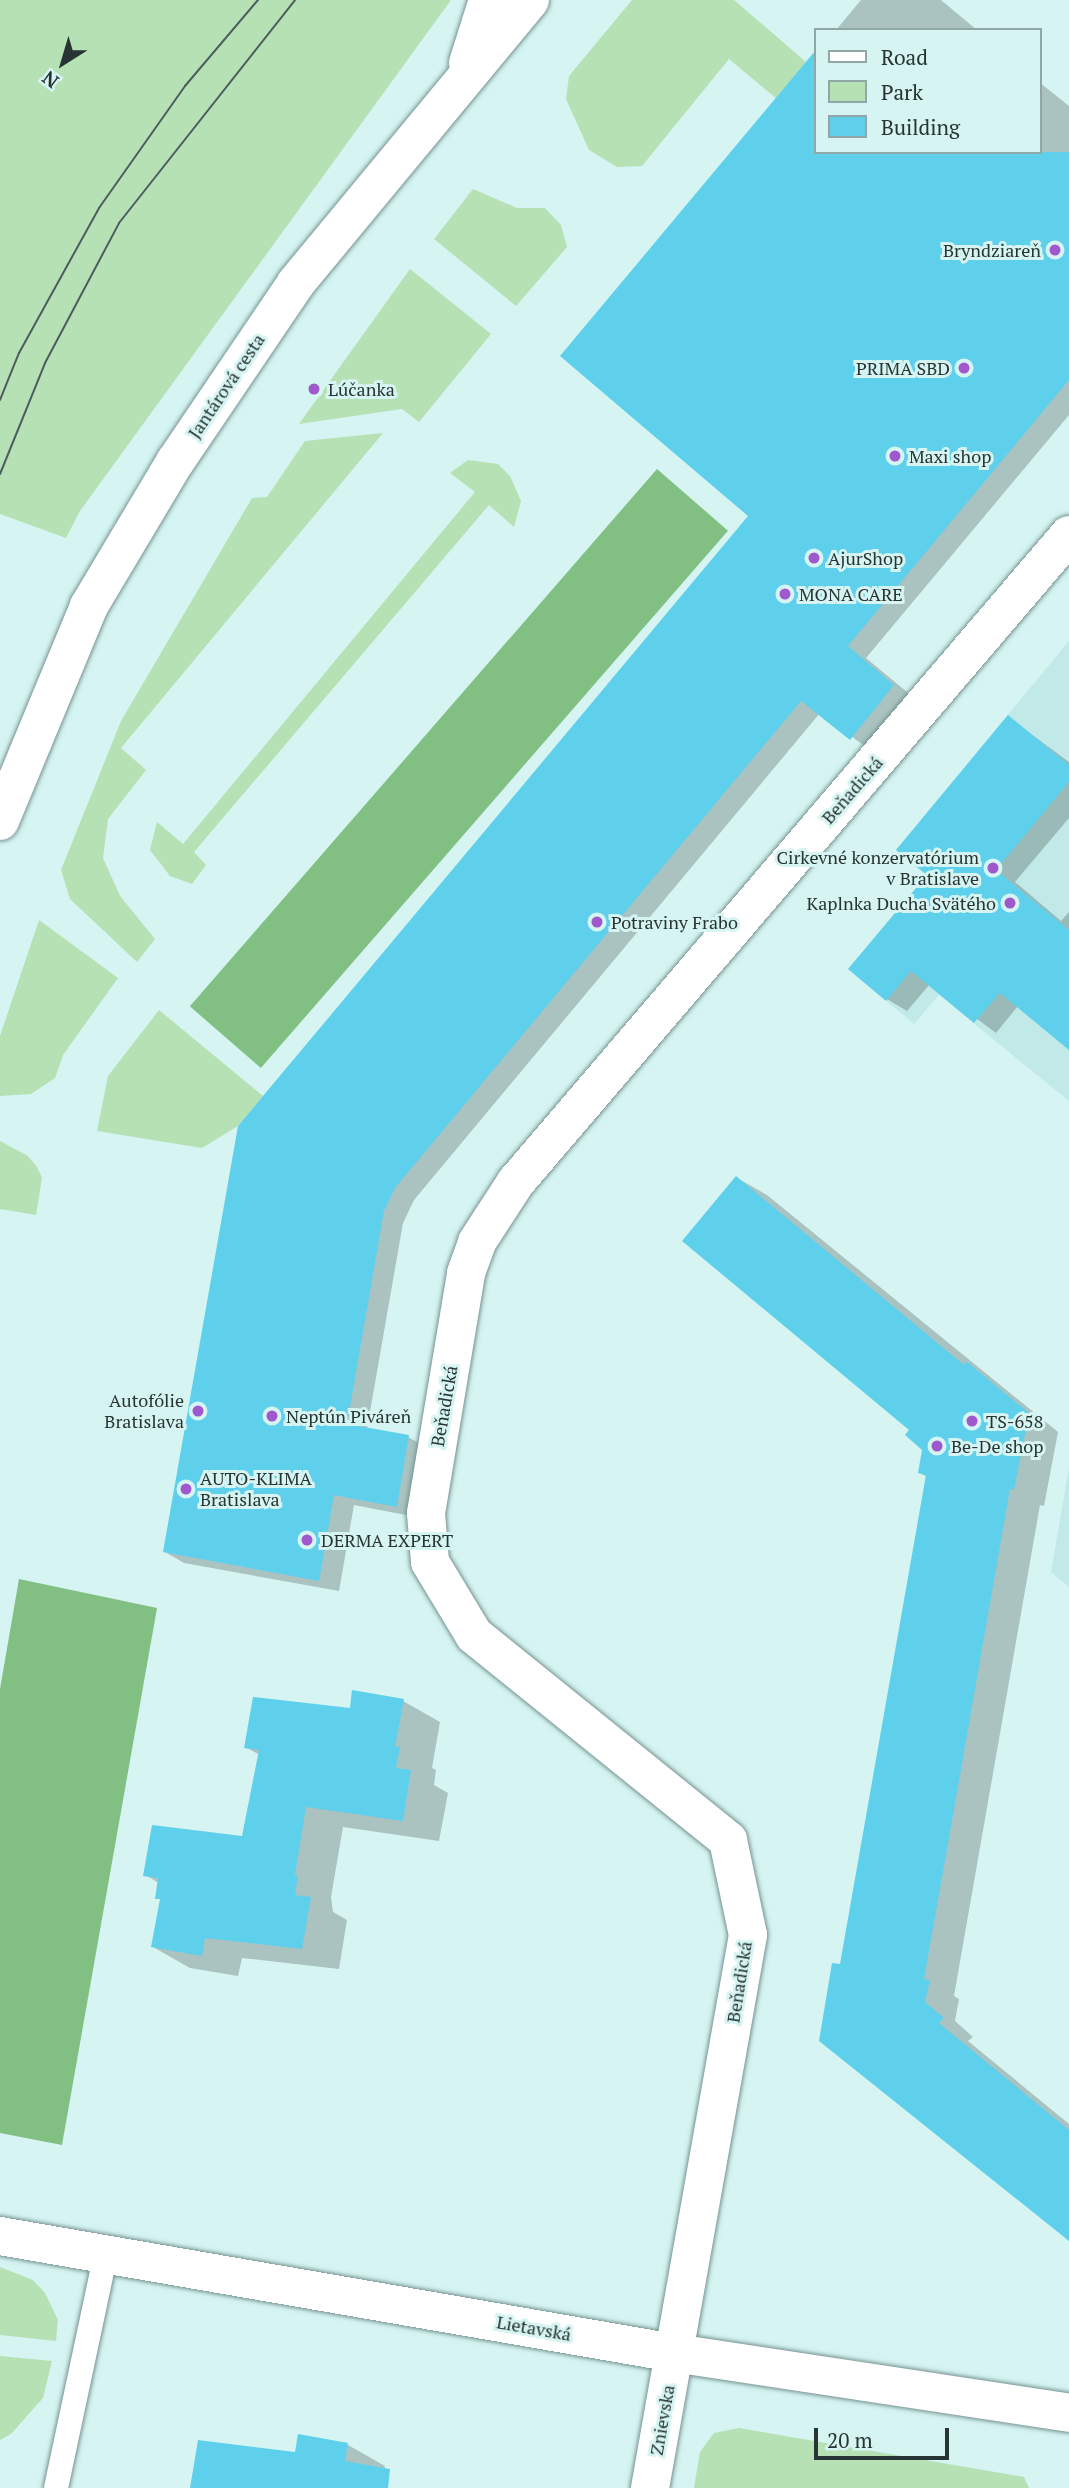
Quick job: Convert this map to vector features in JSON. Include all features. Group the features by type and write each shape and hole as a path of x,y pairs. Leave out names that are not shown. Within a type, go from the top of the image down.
{"street":[{"path":"457,91 488,0"},
{"name":"Jantárová cesta","path":"0,821 89,606 175,462 296,283 530,0"},
{"name":"Beňadická","path":"674,2353 748,1935 729,1840 474,1636 430,1562 426,1513 466,1273 477,1242 516,1182 1069,535"},
{"name":"Lietavská","path":"0,2236 106,2252 674,2353 1069,2413"},
{"name":"Znievska","path":"650,2488 674,2353"}],"lane":[{"path":"56,2488 106,2252"}],"shaded area":[{"name":"Cirkevné konzervatórium v Bratislave","path":"1069,641 1069,1101 939,995 914,1024 848,969 926,876 896,850"},
{"path":"1069,1468 1069,1587 1051,1572"}],"green space":[{"path":"0,0 451,0 80,511 66,538 0,514"},
{"path":"632,0 734,0 806,62 777,99 729,59 642,166 617,167 589,150 566,99 569,76"},
{"path":"473,189 517,208 545,208 561,225 567,247 516,306 434,239"},
{"path":"410,269 491,334 419,422 402,409 299,424"},
{"path":"383,433 121,748 146,770 108,819 103,858 120,896 155,939 137,962 70,899 61,870 121,721 252,498 267,497 305,441"},
{"path":"468,460 498,464 510,476 521,501 514,527 489,505 194,852 206,865 192,884 170,876 150,850 157,822 183,844 475,492 450,473"},
{"path":"657,469 728,531 261,1068 190,1006"},
{"path":"39,920 118,978 63,1055 55,1078 31,1094 0,1096 0,1036"},
{"path":"159,1010 263,1096 238,1126 202,1148 97,1131 108,1076"},
{"path":"0,1141 28,1156 37,1167 42,1178 36,1215 0,1209"},
{"path":"19,1579 157,1608 62,2145 0,2133 0,1689"},
{"path":"0,2267 33,2280 45,2293 58,2320 56,2341 0,2335"},
{"path":"0,2356 52,2361 43,2398 11,2434 0,2440"},
{"path":"739,2428 1024,2477 1029,2488 694,2488 700,2452 714,2433"}],"building":[{"path":"814,52 814,154 1069,152 1069,380 848,646 894,685 850,740 801,701 395,1188 384,1211 347,1424 409,1435 397,1507 334,1495 319,1581 163,1552 238,1126 748,516 560,356"},
{"name":"Cirkevné konzervatórium v Bratislave","path":"1008,715 1069,765 1069,782 996,870 1069,930 1069,1050 1000,993 974,1023 911,971 886,1001 848,969 927,875 896,850"},
{"path":"736,1176 964,1365 966,1361 1029,1413 1014,1490 1010,1489 924,1979 930,1980 925,2002 944,2018 939,2023 1069,2130 1069,2241 819,2041 832,1963 840,1964 926,1475 918,1473 922,1450 905,1435 909,1430 682,1241"},
{"path":"352,1690 404,1699 395,1747 400,1747 396,1768 411,1770 403,1821 306,1807 295,1875 298,1876 295,1895 311,1897 302,1949 205,1938 202,1956 151,1947 160,1899 155,1899 158,1878 143,1876 152,1825 242,1836 259,1750 244,1748 253,1697 350,1708"},
{"path":"298,2434 348,2443 345,2461 390,2469 388,2488 190,2488 198,2440 295,2452"}],"tram line":[{"path":"0,400 19,353 99,208 185,86 258,0"},
{"path":"0,474 45,363 119,223 295,0"}],"place":[{"name":"Bryndziareň","path":"1055,250"},
{"name":"PRIMA SBD","path":"964,368"},
{"name":"Lúčanka","path":"314,389"},
{"name":"Maxi shop","path":"895,456"},
{"name":"AjurShop","path":"814,558"},
{"name":"MONA CARE","path":"785,594"},
{"name":"Cirkevné konzervatórium v Bratislave","path":"993,868"},
{"name":"Kaplnka Ducha Svätého","path":"1010,903"},
{"name":"Potraviny Frabo","path":"597,922"},
{"name":"Autofólie Bratislava","path":"198,1411"},
{"name":"Neptún Piváreň","path":"272,1416"},
{"name":"TS-658","path":"972,1421"},
{"name":"Be-De shop","path":"937,1446"},
{"name":"AUTO-KLIMA Bratislava","path":"186,1489"},
{"name":"DERMA EXPERT","path":"307,1540"}]}
